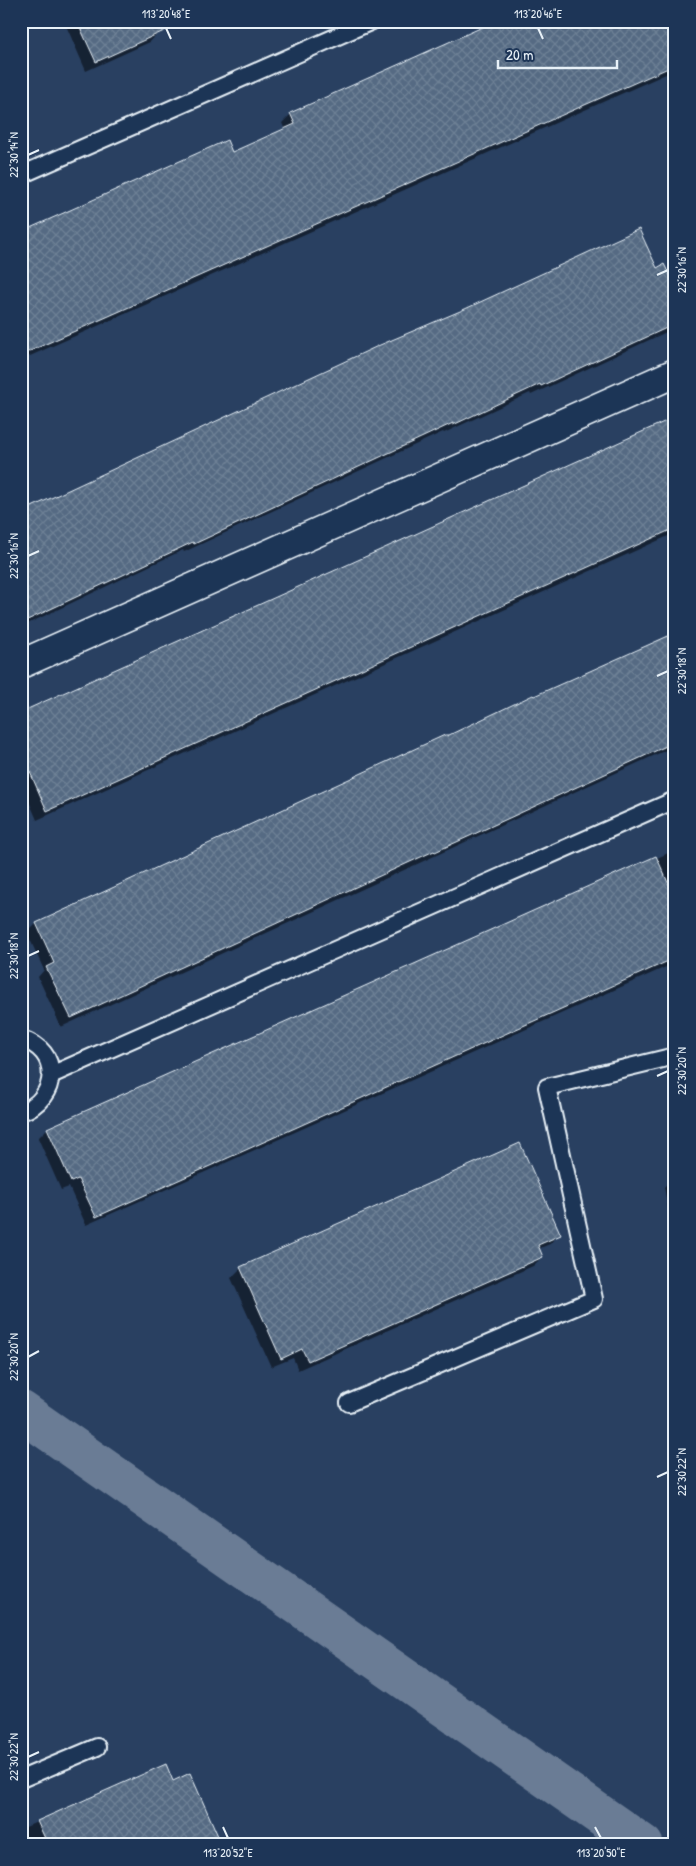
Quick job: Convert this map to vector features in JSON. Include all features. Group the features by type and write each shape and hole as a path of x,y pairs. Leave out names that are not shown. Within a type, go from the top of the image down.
{"street":[{"path":"21,664 675,373"}],"lane":[{"path":"21,175 372,21"},
{"path":"51,1075 675,800"},
{"path":"21,1039 35,1044 44,1052 49,1063 51,1075 49,1088 43,1098 34,1107 21,1112"},
{"path":"349,1403 594,1299 547,1087 675,1056"},
{"path":"21,1779 97,1747"}],"building":[{"path":"77,21 186,21 96,62"},
{"path":"496,21 675,21 675,65 21,355 21,232 227,140 232,152 295,124 290,113"},
{"path":"639,229 657,268 664,264 675,286 675,324 541,386 540,384 453,425 453,423 21,623 21,512 380,345 465,309"},
{"path":"675,417 675,528 47,811 30,772 21,776 21,712"},
{"path":"675,633 675,742 71,1018 46,967 54,963 36,923 447,734 447,736 533,695"},
{"path":"656,856 675,898 675,958 96,1217 78,1179 71,1182 47,1128"},
{"path":"520,1143 561,1235 538,1245 543,1257 308,1361 302,1349 281,1359 240,1267"},
{"path":"166,1764 173,1781 190,1773 222,1845 48,1845 37,1821"}],"waterway":[{"path":"21,1411 643,1845"}]}
